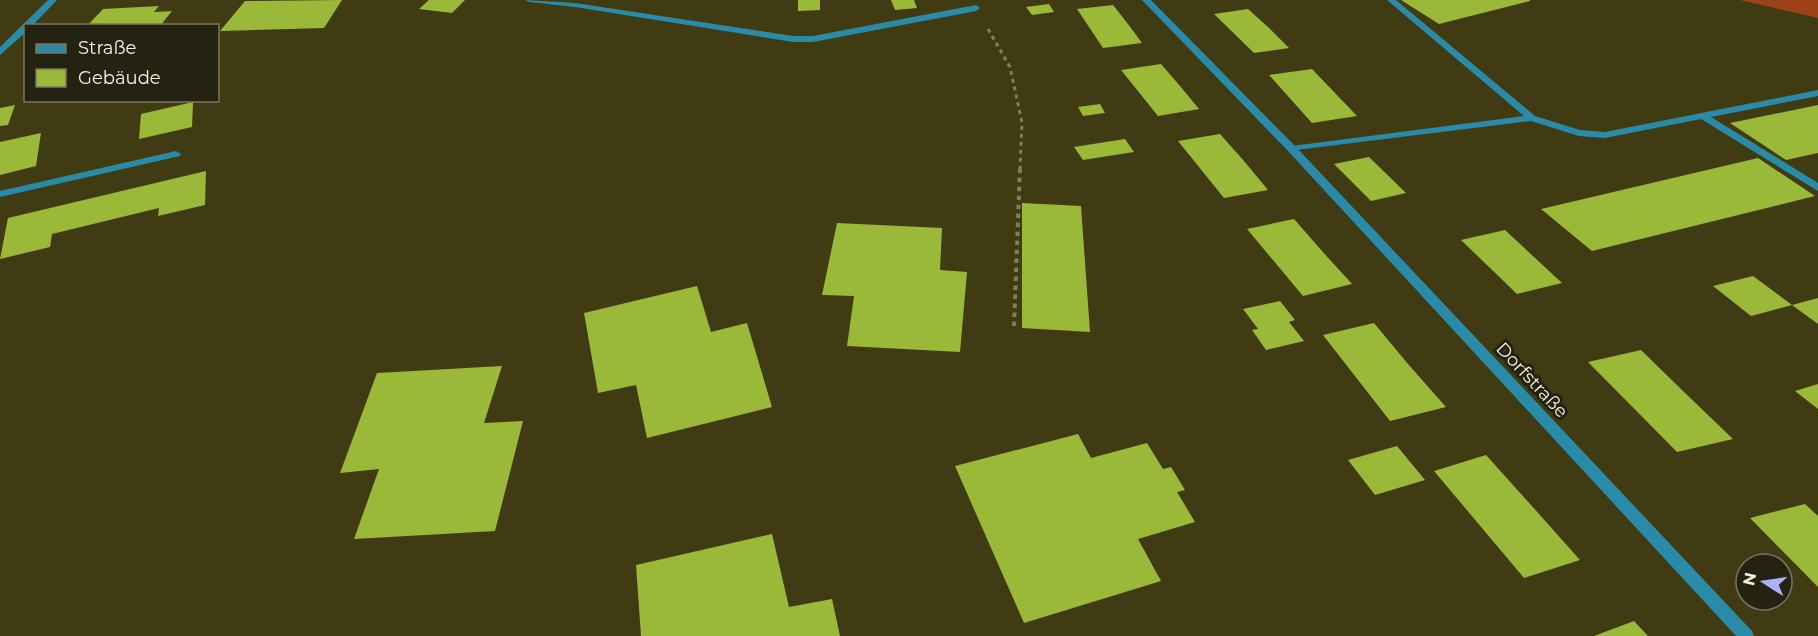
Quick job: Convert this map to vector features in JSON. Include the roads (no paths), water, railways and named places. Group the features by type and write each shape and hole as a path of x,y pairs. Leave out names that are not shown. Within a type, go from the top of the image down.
{"street":[{"path":"28,24 53,0"},
{"path":"529,0 576,2 793,39 813,39 975,8"},
{"name":"Dorfstraße","path":"1146,0 1292,148 1746,636"},
{"path":"1391,0 1532,118"},
{"path":"0,52 24,28"},
{"path":"1292,148 1532,118 1595,136 1818,93"},
{"path":"1703,116 1818,188"},
{"path":"0,194 176,154"}]}
